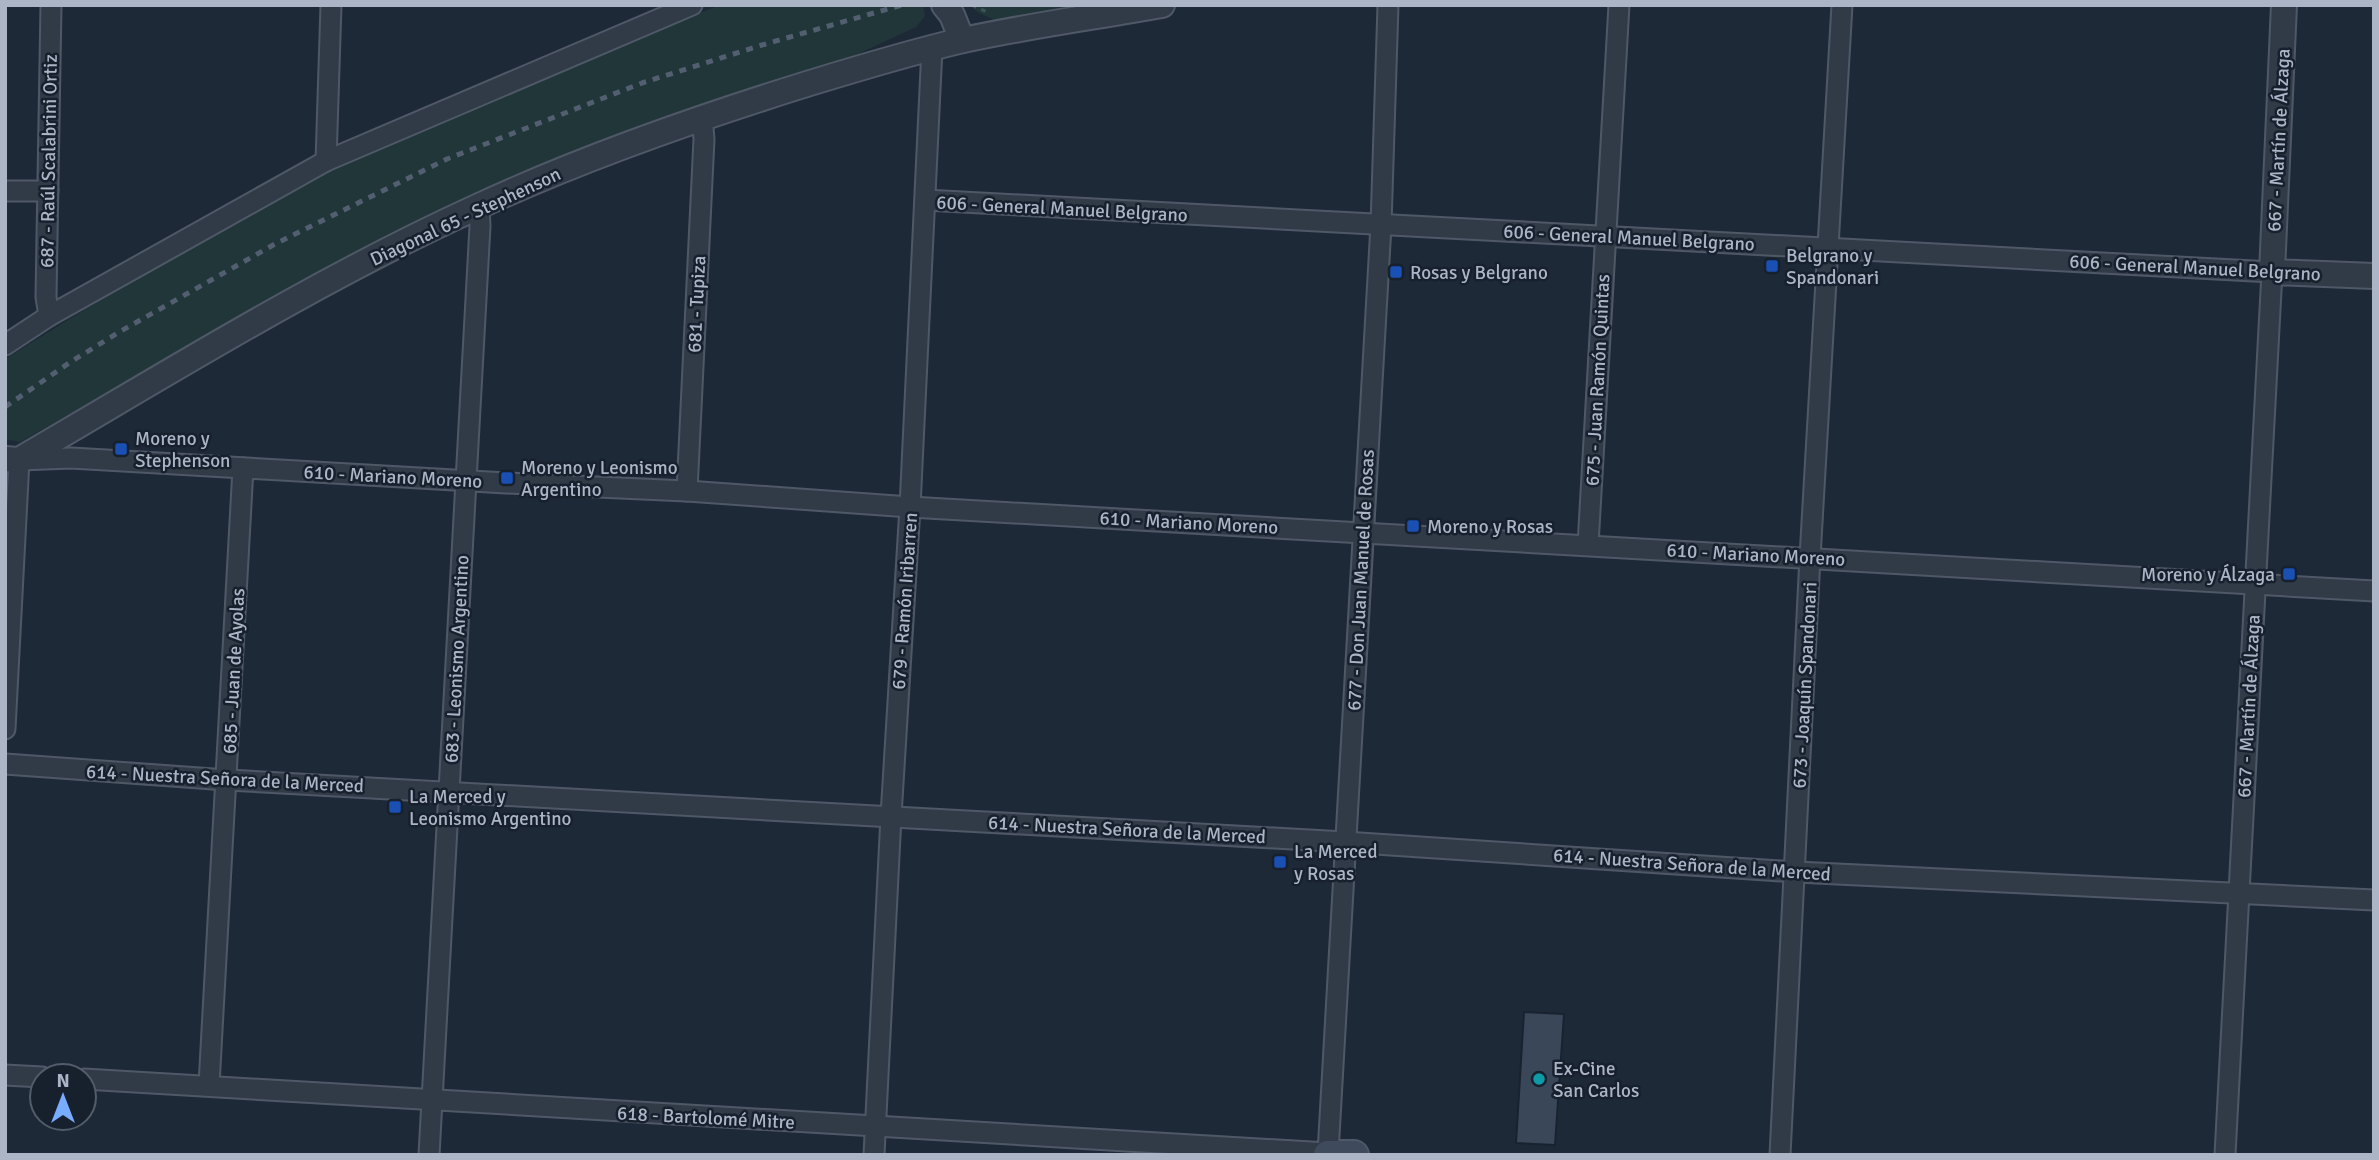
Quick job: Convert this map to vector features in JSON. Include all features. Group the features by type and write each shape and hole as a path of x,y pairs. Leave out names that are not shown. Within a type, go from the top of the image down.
{"street":[{"name":"687 - Raúl Scalabrini Ortiz","path":"49,316 46,297 51,5"},
{"path":"326,160 331,5"},
{"path":"5,345 49,316 326,160 692,5"},
{"path":"944,5 952,15 962,40"},
{"name":"Diagonal 65 - Stephenson","path":"10,464 306,292 479,206 702,117 962,40 1162,5"},
{"name":"677 - Don Juan Manuel de Rosas","path":"1336,1154 1345,842 1381,225 1388,5"},
{"name":"675 - Juan Ramón Quintas","path":"1588,545 1619,5"},
{"name":"673 - Joaquín Spandonari","path":"1780,1155 1810,557 1842,5"},
{"name":"667 - Martín de Álzaga","path":"2225,1155 2284,5"},
{"name":"679 - Ramón Iribarren","path":"874,1155 932,48"},
{"name":"681 - Tupiza","path":"687,491 705,139 702,117"},
{"path":"5,191 48,191"},
{"name":"606 - General Manuel Belgrano","path":"925,200 2374,276"},
{"name":"683 - Leonismo Argentino","path":"429,1155 479,206"},
{"name":"610 - Mariano Moreno","path":"10,464 71,458 687,491 910,507 2374,591"},
{"path":"5,729 10,464"},
{"name":"685 - Juan de Ayolas","path":"209,1085 243,468"},
{"name":"614 - Nuestra Señora de la Merced","path":"5,764 227,780 1345,842 1796,872 2374,900"},
{"path":"5,1075 28,1076"},
{"name":"618 - Bartolomé Mitre","path":"98,1080 1336,1154"}],"green space":[{"path":"720,5 923,5 925,16 916,27 847,59 702,107 245,316 20,442 5,439 5,359 123,286 325,172 603,52"},
{"path":"969,5 1087,5 997,21"}],"building":[{"name":"Ex-Cine San Carlos","path":"1524,1012 1564,1014 1555,1145 1516,1143"}],"railway":[{"path":"5,407 121,331 275,244 447,159 642,83 902,5"}],"place":[{"name":"Belgrano y Spandonari","path":"1772,266"},
{"name":"Rosas y Belgrano","path":"1396,272"},
{"name":"Moreno y Stephenson","path":"121,449"},
{"name":"Moreno y Leonismo Argentino","path":"507,478"},
{"name":"Moreno y Rosas","path":"1413,526"},
{"name":"Moreno y Álzaga","path":"2289,574"},
{"name":"La Merced y Leonismo Argentino","path":"395,807"},
{"name":"La Merced y Rosas","path":"1280,862"},
{"name":"Ex-Cine San Carlos","path":"1539,1079"}]}
